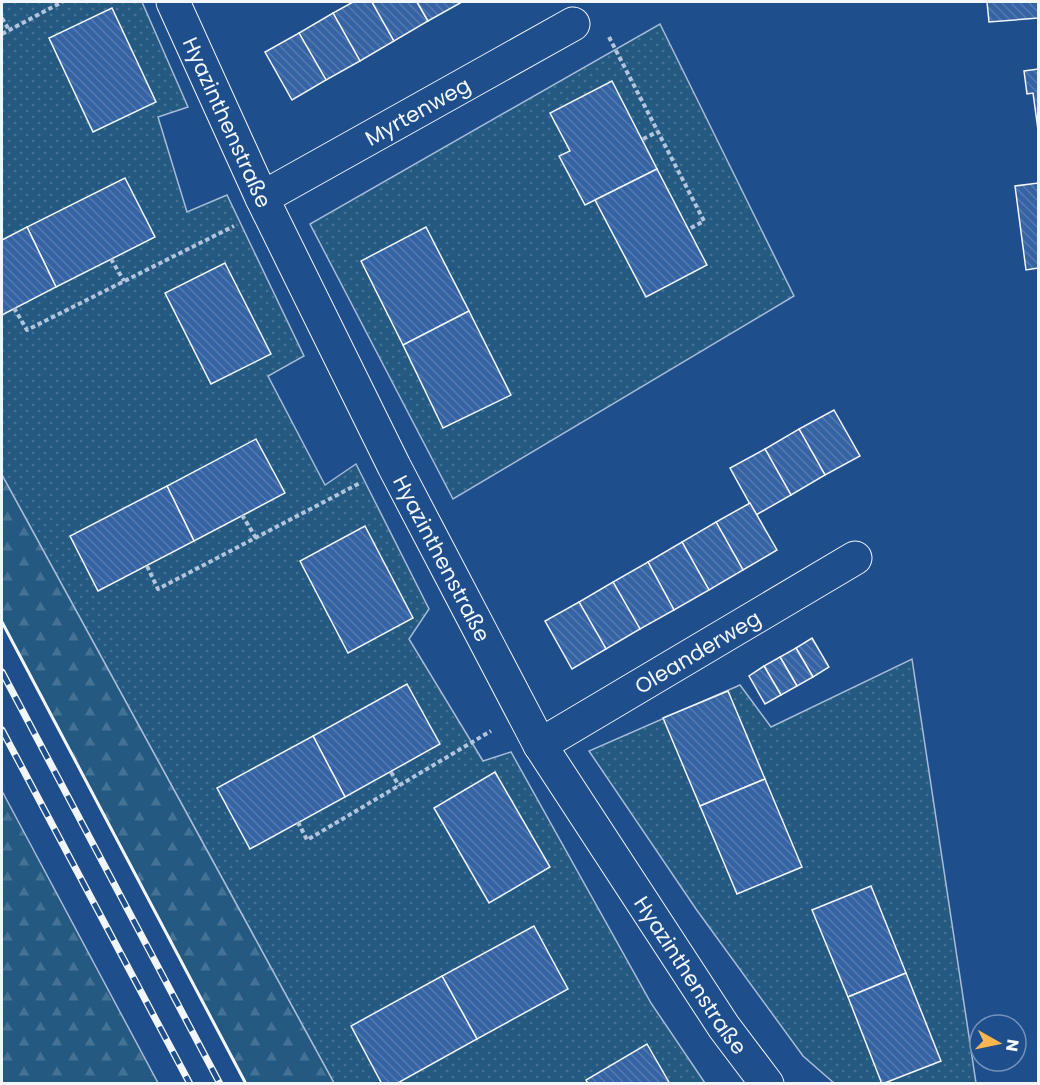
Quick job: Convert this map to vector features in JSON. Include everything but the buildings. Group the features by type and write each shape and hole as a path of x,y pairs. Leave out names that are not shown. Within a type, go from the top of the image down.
{"street":[{"name":"Hyazinthenstraße","path":"172,2 262,198 394,466 540,746 724,1027 767,1083"},
{"name":"Myrtenweg","path":"262,198 573,24"},
{"name":"Oleanderweg","path":"540,746 855,558"}],"path":[{"path":"2,34 62,2"},
{"path":"2,18 9,30"},
{"path":"573,24 607,33 704,221 689,229"},
{"path":"643,139 657,132"},
{"path":"14,308 27,330 246,220 262,198"},
{"path":"111,259 124,281"},
{"path":"147,566 158,589 394,466"},
{"path":"242,515 256,538"},
{"path":"298,822 307,840 523,713"},
{"path":"391,772 399,786"}],"green space":[{"path":"2,2 142,2 188,107 158,117 187,212 227,195 304,356 268,376 325,485 356,464 429,609 409,639 483,761 511,752 651,1003 705,1083 334,1083 2,475"},
{"path":"660,24 794,296 453,499 310,224"},
{"path":"2,475 334,1083 246,1083 2,622"},
{"path":"912,659 968,1030 968,1073 974,1073 976,1083 834,1083 803,1056 696,909 589,751 740,685 771,727"},
{"path":"2,791 158,1083 2,1083"}],"railway":[{"path":"2,672 220,1084"},
{"path":"2,730 190,1084"}],"wall":[{"path":"2,622 246,1084"}]}
